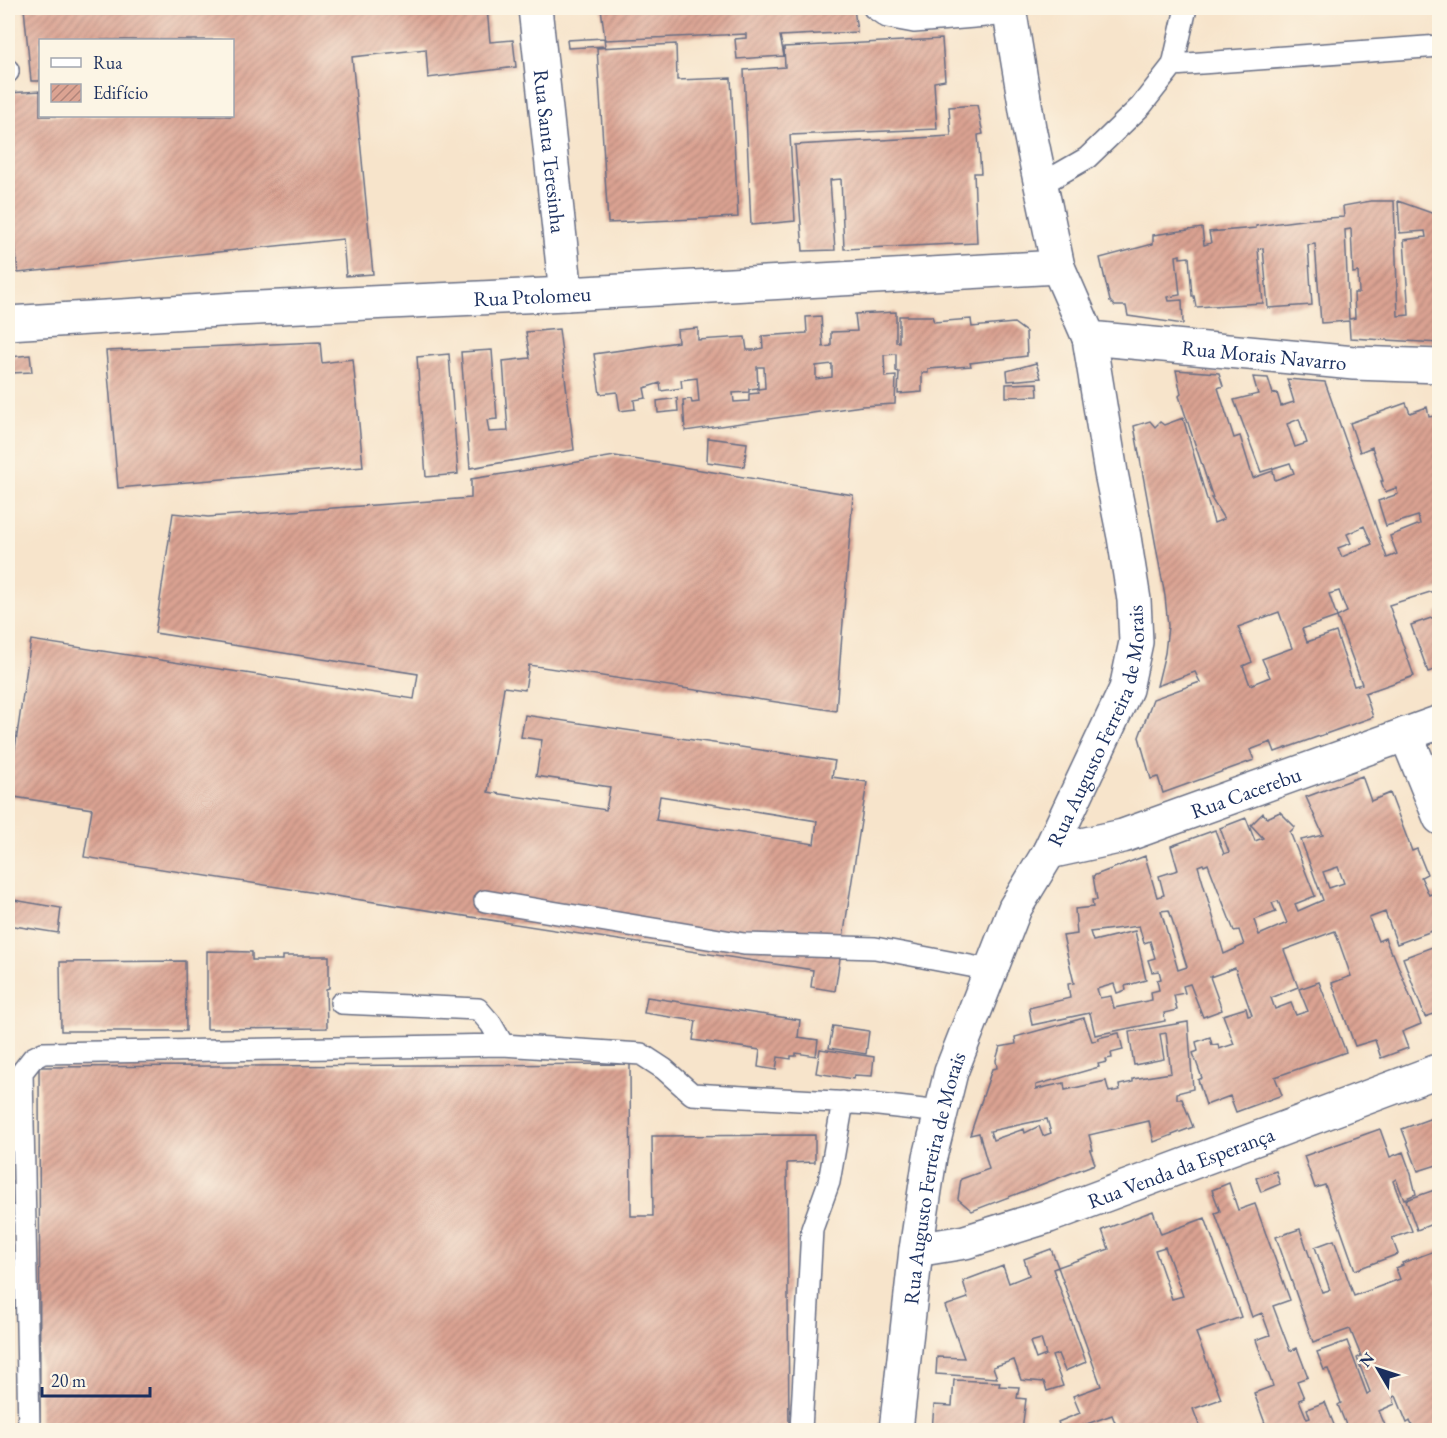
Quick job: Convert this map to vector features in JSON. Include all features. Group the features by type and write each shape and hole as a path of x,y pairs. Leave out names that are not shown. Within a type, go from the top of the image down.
{"street":[{"name":"Rua Santa Teresinha","path":"535,8 566,294"},
{"name":"Rua Augusto Ferreira de Morais","path":"896,1431 916,1250 930,1157 951,1072 1015,908 1049,852 1126,689 1136,642 1134,600 1128,558 1089,338 1058,267 1029,129 1010,11"},
{"name":"Rua Ptolomeu","path":"8,323 236,309 566,294 1058,267"},
{"name":"Rua Morais Navarro","path":"1089,338 1354,363 1440,366"},
{"name":"Rua Cacerebu","path":"1049,852 1123,836 1440,722"},
{"path":"1406,734 1440,818"},
{"name":"Rua Venda da Esperança","path":"916,1250 965,1242 1049,1215 1440,1070"}],"lane":[{"path":"874,8 887,17 914,22 1010,11"},
{"path":"1040,185 1087,158 1141,106 1173,65 1186,8"},
{"path":"1173,65 1440,46"},
{"path":"485,901 744,944 875,948 991,970"},
{"path":"341,1003 478,1009 491,1024 503,1045"},
{"path":"29,1431 22,1072 33,1058 43,1053 503,1045 641,1054 664,1069 692,1094 843,1102 941,1112"},
{"path":"801,1431 812,1229 829,1182 843,1102"}],"building":[{"path":"24,8 487,8 490,42 513,40 516,67 428,78 426,49 352,57 373,274 346,276 343,239 18,273 8,171 8,93 39,91 39,117 234,117 234,39 39,39 39,81 31,81"},
{"path":"601,8 854,8 857,32 780,36 784,56 737,59 735,39 746,38 746,34 605,40"},
{"path":"604,38 605,46 568,48 567,40"},
{"path":"942,39 945,80 934,82 937,129 790,135 795,221 751,225 744,70 785,67 784,47"},
{"path":"676,44 677,80 731,78 738,217 608,223 597,48"},
{"path":"977,105 983,134 978,135 981,173 974,173 977,243 844,249 841,179 830,180 835,250 803,251 795,145 951,136 949,107"},
{"path":"1371,201 1394,201 1398,316 1409,315 1404,240 1426,237 1425,231 1400,233 1398,201 1440,216 1440,343 1350,338 1349,321 1321,323 1315,244 1308,245 1312,305 1268,308 1263,248 1258,249 1263,303 1196,307 1194,296 1192,296 1189,257 1180,258 1180,255 1176,256 1180,295 1168,297 1169,301 1182,300 1183,324 1128,316 1126,306 1115,306 1110,301 1100,258 1153,244 1153,235 1202,228 1204,245 1211,243 1209,232 1344,217 1343,206","holes":["1351,229 1353,273 1358,272 1359,293 1354,293 1355,318 1349,319 1345,230"]},
{"path":"896,312 896,342 899,342 899,316 932,316 934,322 971,319 972,327 1014,323 1026,332 1027,356 970,363 971,366 928,369 928,373 922,373 922,392 898,394 899,372 896,371 896,354 884,355 885,377 896,376 895,404 862,406 685,431 683,400 691,399 692,403 699,402 697,378 681,380 682,388 661,391 660,383 644,388 646,398 634,400 635,409 620,411 617,392 600,394 594,354 678,342 677,330 698,328 698,340 745,337 747,350 755,350 763,348 762,336 807,333 806,317 821,316 823,347 831,346 831,332 857,331 855,314","holes":["832,364 832,377 816,379 816,366","757,367 764,367 765,388 758,389 759,393 749,394 749,401 734,402 733,393 749,392 749,389 758,388"]},
{"path":"559,329 574,450 470,468 461,352 492,350 497,419 487,420 489,432 508,431 503,361 530,358 526,332"},
{"path":"320,342 322,363 353,359 363,467 118,488 106,351"},
{"path":"449,354 458,474 426,477 417,357"},
{"path":"30,355 32,372 11,373 10,357"},
{"path":"1036,363 1041,378 1008,381 1007,371"},
{"path":"1176,370 1219,373 1223,386 1218,388 1234,438 1240,436 1253,478 1273,471 1275,480 1294,473 1290,463 1261,472 1234,400 1258,394 1253,377 1268,378 1273,394 1277,393 1281,406 1294,402 1287,379 1325,382 1387,558 1397,554 1390,536 1420,524 1418,516 1386,526 1378,501 1398,494 1396,488 1385,492 1372,447 1360,452 1350,423 1406,403 1410,413 1427,407 1429,417 1440,415 1440,589 1389,605 1414,676 1365,693 1373,717 1275,752 1271,742 1250,750 1254,760 1163,793 1158,777 1151,779 1139,737 1153,699 1200,682 1195,672 1157,686 1165,653 1168,626 1165,596 1134,426 1150,421 1155,427 1160,422 1164,425 1183,418 1214,523 1224,519 1211,498 1213,498 1179,396 1181,394","holes":["1299,419 1307,443 1295,447 1287,424","1364,526 1372,544 1342,557 1338,548 1351,543 1347,534","1339,591 1347,612 1337,617 1329,594","1279,612 1292,648 1262,659 1270,677 1250,685 1243,666 1252,662 1238,627","1337,617 1362,684 1354,686 1336,632 1307,642 1302,629"]},
{"path":"1037,383 1038,396 1006,397 1006,384"},
{"path":"677,398 678,411 658,413 657,401"},
{"path":"708,438 747,443 744,467 707,462"},
{"path":"615,456 853,495 836,711 529,665 525,690 504,687 488,792 606,810 610,787 536,776 542,740 521,737 525,715 835,761 832,777 867,782 835,991 811,987 813,970 84,857 92,809 8,796 31,640 414,699 418,674 155,633 173,513 208,517 471,498 471,479","holes":["660,796 817,821 814,844 656,820"]},
{"path":"1440,611 1440,668 1428,672 1411,625 1437,616 1436,613"},
{"path":"1362,776 1371,801 1390,793 1412,851 1417,849 1427,874 1421,877 1429,895 1434,893 1440,907 1440,928 1397,944 1385,912 1369,918 1378,941 1385,938 1393,953 1421,1024 1402,1032 1408,1048 1381,1058 1375,1040 1355,1046 1332,983 1351,976 1335,931 1284,950 1298,987 1271,998 1275,1009 1291,1003 1296,1015 1308,1011 1299,989 1319,982 1346,1052 1275,1077 1282,1095 1236,1112 1230,1096 1206,1105 1198,1080 1202,1078 1193,1053 1198,1051 1196,1042 1210,1037 1212,1045 1218,1044 1219,1049 1234,1044 1223,1015 1246,1008 1248,1016 1252,1015 1235,968 1210,977 1222,1010 1203,1017 1190,984 1183,986 1185,993 1174,995 1177,1010 1164,1013 1165,1021 1095,1035 1090,1013 1032,1025 1029,1008 1070,998 1068,984 1074,983 1063,936 1077,934 1075,909 1093,907 1092,900 1097,900 1093,876 1145,856 1157,897 1164,895 1159,876 1178,870 1171,846 1215,830 1224,854 1229,852 1220,828 1246,818 1255,841 1263,838 1251,825 1263,813 1267,818 1280,812 1295,827 1290,832 1315,896 1295,904 1298,911 1323,900 1301,840 1323,835 1306,797","holes":["1208,864 1234,931 1239,930 1244,945 1224,954 1198,866","1338,867 1344,883 1329,888 1323,872","1278,901 1287,923 1259,935 1254,920 1276,912 1272,903","1169,910 1187,967 1178,970 1161,911","1139,926 1144,943 1150,941 1155,958 1148,960 1152,972 1159,971 1161,979 1157,980 1159,990 1151,992 1152,1000 1114,1008 1111,996 1100,998 1097,989 1114,984 1117,993 1126,990 1125,986 1146,980 1135,931 1093,941 1090,932"]},
{"path":"8,899 61,908 58,933 8,925"},
{"path":"1440,944 1440,1012 1425,1017 1403,958"},
{"path":"207,951 252,952 252,960 283,960 283,956 329,956 329,988 326,989 327,1028 207,1029"},
{"path":"185,961 186,1031 61,1031 60,962"},
{"path":"647,997 800,1020 798,1037 818,1040 816,1056 796,1053 796,1056 791,1056 791,1059 778,1057 776,1070 758,1067 760,1050 693,1040 696,1021 644,1013"},
{"path":"1084,1018 1092,1041 1119,1033 1123,1050 1111,1053 1112,1058 1106,1059 1107,1062 1098,1064 1099,1067 1036,1085 1036,1089 1064,1083 1065,1090 1106,1081 1109,1092 1120,1090 1119,1085 1133,1082 1133,1079 1171,1073 1166,1033 1160,1034 1164,1059 1134,1065 1129,1032 1188,1022 1193,1089 1177,1093 1177,1099 1182,1099 1193,1127 1154,1142 1149,1121 1089,1135 1093,1150 1090,1150 1095,1164 972,1211 958,1199 961,1179 989,1169 979,1133 970,1135 992,1069 997,1068 996,1060 1000,1047 1016,1044 1015,1037","holes":["1047,1119 1051,1133 1043,1136 1039,1126 1025,1133 1024,1129 993,1140 990,1131"]},
{"path":"833,1026 869,1031 866,1054 829,1048"},
{"path":"820,1049 874,1057 872,1076 854,1075 853,1079 816,1073"},
{"path":"630,1064 631,1216 653,1216 652,1136 815,1135 815,1162 787,1163 789,1430 40,1430 39,1067"},
{"path":"1440,1115 1440,1164 1418,1171 1402,1129"},
{"path":"1380,1129 1390,1157 1403,1152 1411,1174 1416,1194 1404,1199 1396,1179 1393,1181 1412,1231 1392,1238 1398,1254 1355,1270 1325,1185 1315,1188 1304,1156"},
{"path":"1276,1171 1280,1184 1261,1192 1256,1178"},
{"path":"1229,1183 1238,1210 1255,1204 1290,1300 1273,1306 1290,1351 1297,1348 1308,1377 1297,1381 1304,1398 1299,1400 1307,1419 1310,1418 1307,1409 1325,1402 1336,1430 1255,1430 1266,1426 1254,1393 1273,1386 1256,1340 1270,1335 1262,1313 1252,1317 1215,1213 1220,1211 1212,1190"},
{"path":"1440,1188 1440,1221 1417,1230 1406,1200"},
{"path":"1153,1211 1161,1234 1205,1218 1241,1317 1196,1333 1221,1399 1193,1409 1201,1430 1118,1430 1112,1415 1070,1430 1061,1430 1058,1422 1080,1413 1073,1396 1101,1386 1058,1267 1109,1249 1102,1230","holes":["1165,1247 1183,1296 1172,1299 1155,1250"]},
{"path":"1300,1229 1322,1292 1330,1290 1315,1247 1334,1240 1354,1296 1400,1279 1396,1268 1403,1265 1402,1263 1440,1249 1440,1277 1436,1279 1440,1283 1440,1430 1414,1430 1410,1421 1407,1423 1396,1396 1393,1397 1395,1404 1379,1411 1387,1430 1348,1430 1328,1369 1324,1370 1317,1352 1347,1341 1367,1394 1370,1392 1357,1358 1361,1356 1350,1329 1313,1342 1276,1237"},
{"path":"1051,1249 1058,1267 1053,1269 1086,1362 1065,1371 1058,1354 1052,1356 1063,1386 1047,1391 1044,1382 1021,1380 1014,1360 993,1367 997,1378 936,1374 937,1357 964,1358 945,1306 968,1298 963,1281 1003,1266 1009,1283 1029,1275 1024,1259","holes":["1041,1339 1046,1355 1036,1359 1030,1342"]},
{"path":"954,1380 1000,1382 999,1386 1019,1387 1017,1398 1026,1399 1022,1430 932,1430 934,1405 952,1406"}]}
